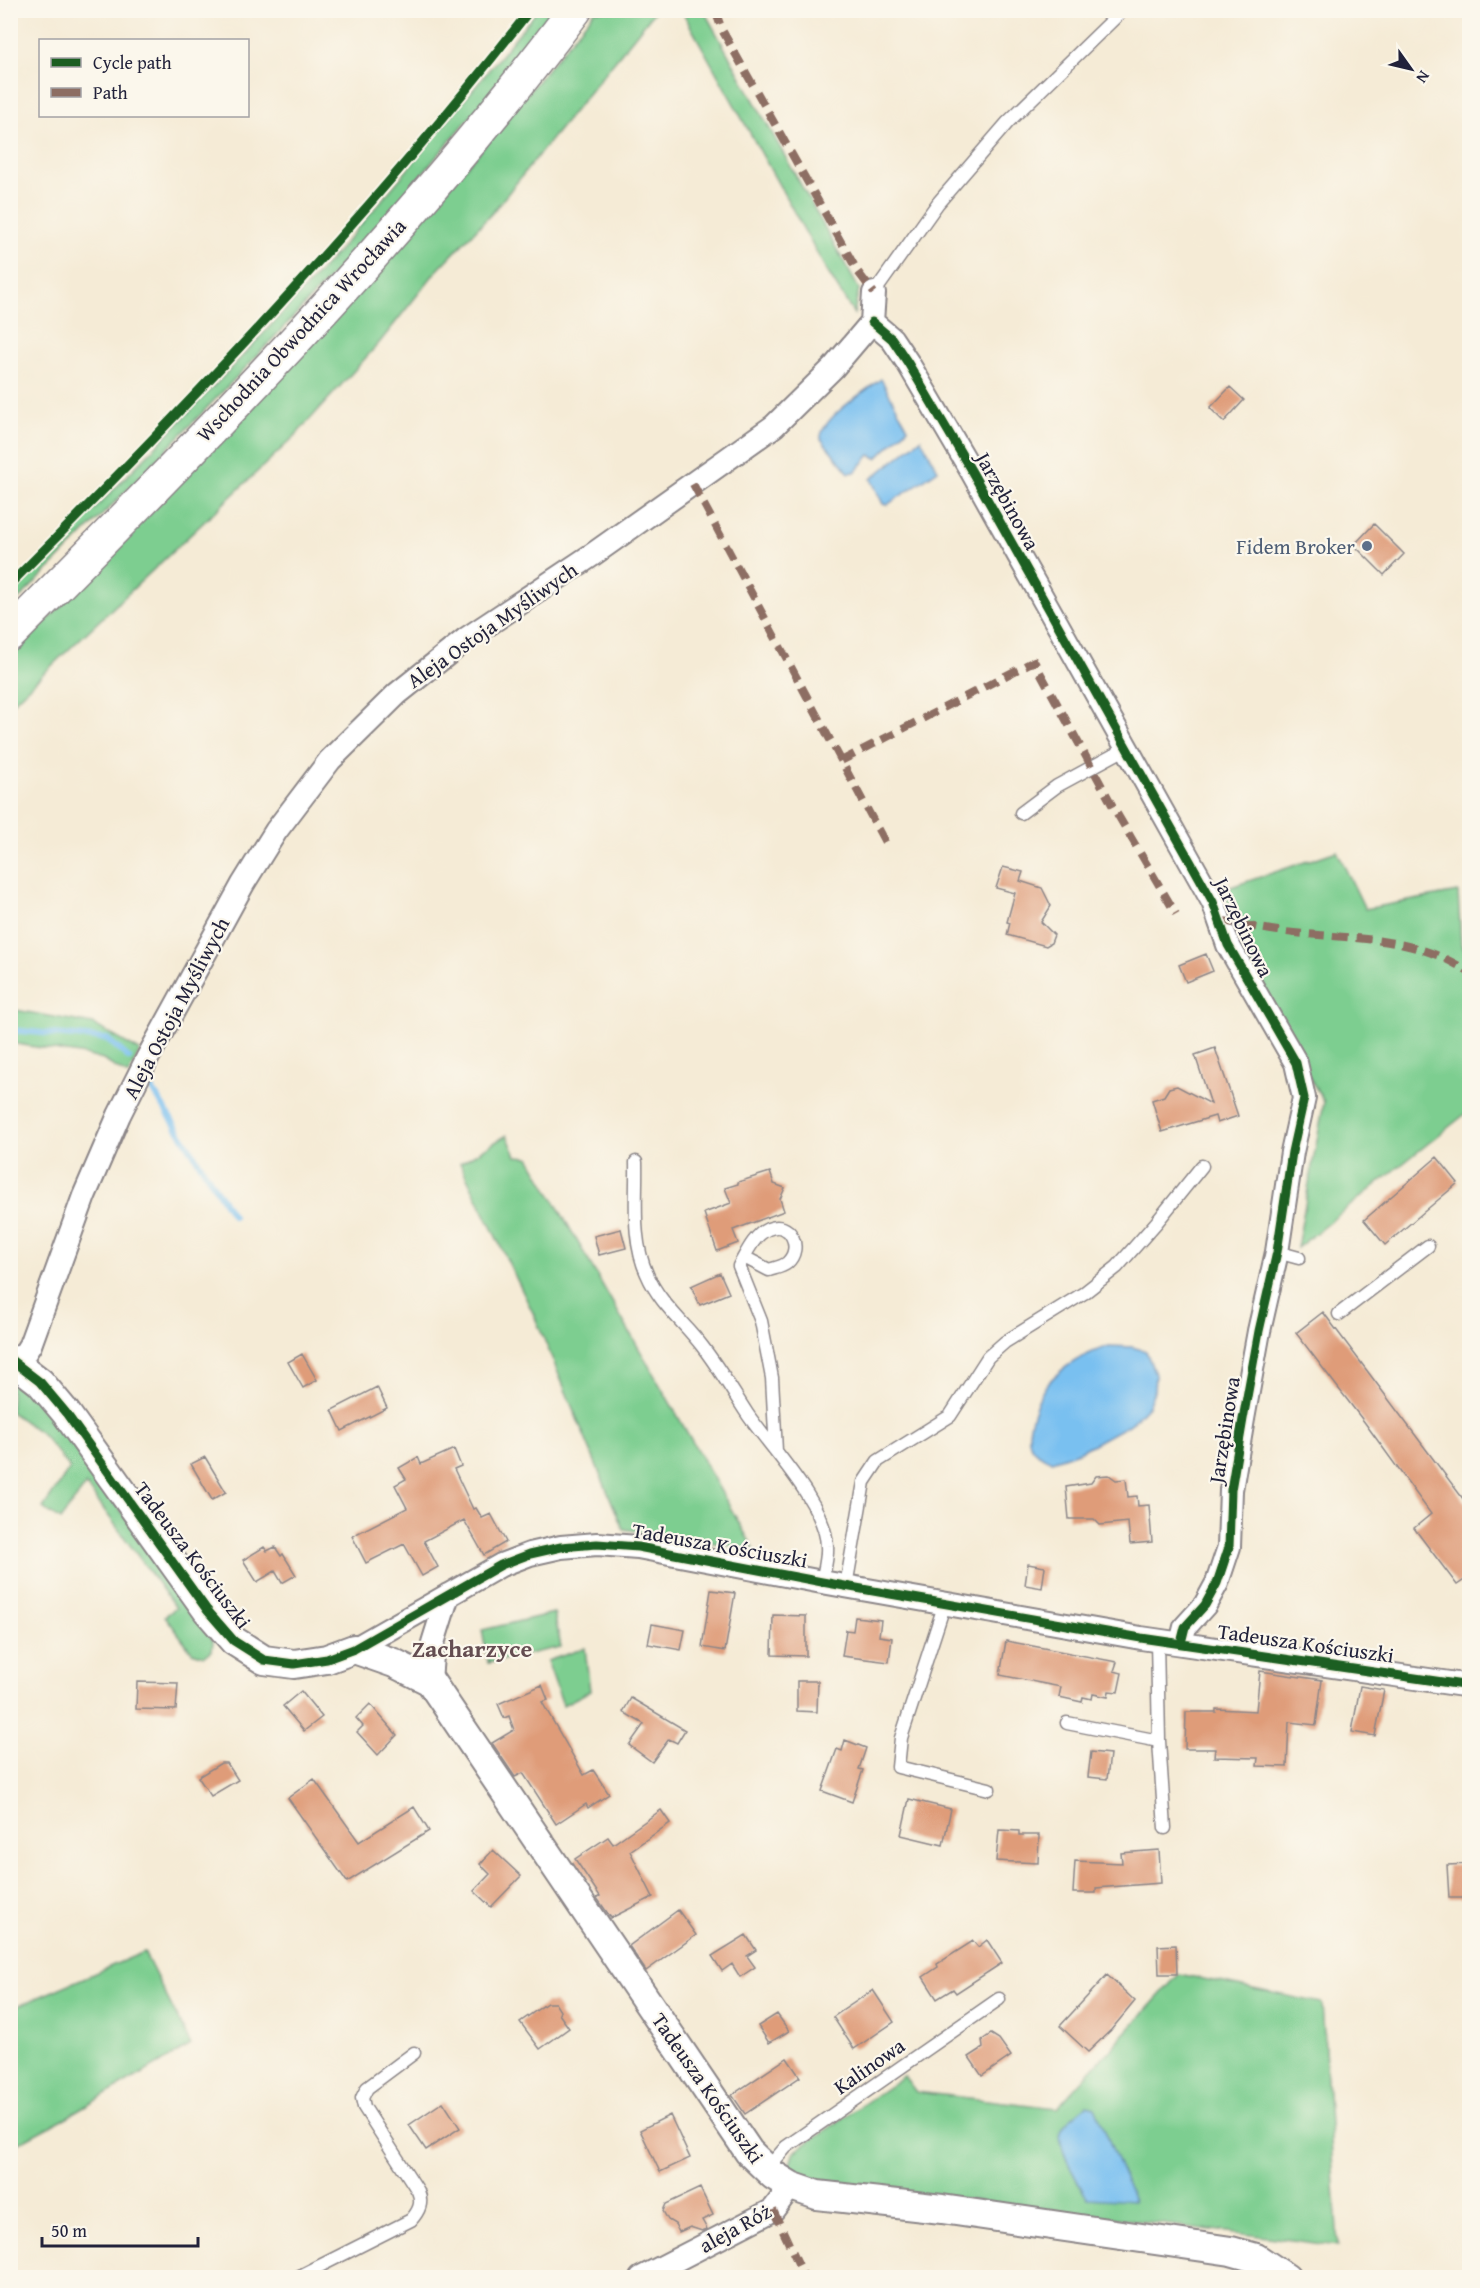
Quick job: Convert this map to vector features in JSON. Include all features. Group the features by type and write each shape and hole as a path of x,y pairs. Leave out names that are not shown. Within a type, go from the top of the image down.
{"main road":[{"name":"Wschodnia Obwodnica Wrocławia","path":"10,634 233,406 364,266 463,151 575,10"}],"street":[{"path":"872,322 874,293"},
{"name":"Jarzębinowa","path":"872,322 892,339 972,472 1213,902 1228,945 1296,1063 1304,1098 1292,1152 1277,1252 1259,1331 1231,1490 1229,1547 1217,1583 1205,1605 1185,1627 1181,1643"},
{"name":"Aleja Ostoja Myśliwych","path":"14,1361 30,1345 88,1186 119,1115 165,1025 243,884 276,831 330,760 397,693 466,639 592,555 774,426 833,368 872,322"},
{"name":"Tadeusza Kościuszki","path":"14,1361 40,1382 66,1413 207,1610 234,1641 264,1660 294,1664 327,1659 354,1649 501,1565 530,1554 561,1547 597,1544 638,1546 822,1582 1156,1640 1470,1686"},
{"path":"430,1681 433,1643 448,1595"},
{"name":"Tadeusza Kościuszki","path":"354,1649 394,1663 430,1681 749,2152 766,2170 791,2186 817,2195 942,2209 1231,2251 1256,2258 1286,2277"},
{"name":"aleja Róż","path":"641,2277 773,2210 791,2186"}],"lane":[{"path":"874,293 938,204 1008,122 1123,10"},
{"path":"1022,813 1058,786 1127,748"},
{"path":"636,1162 637,1234 647,1276 672,1313 702,1346 815,1510 824,1531 827,1546 822,1582"},
{"path":"846,1586 864,1482 878,1461 950,1416 988,1357 1005,1342 1084,1293 1117,1267 1202,1166"},
{"path":"1339,1314 1428,1246"},
{"path":"1277,1252 1299,1258"},
{"path":"744,1257 739,1266 761,1321 772,1378 776,1451"},
{"path":"945,1603 901,1738 898,1767 989,1789"},
{"path":"1156,1640 1159,1741 1165,1828"},
{"path":"1067,1723 1159,1741"},
{"name":"Kalinowa","path":"766,2170 786,2147 999,1999"},
{"path":"296,2277 411,2220 416,2214 421,2199 418,2191 364,2107 362,2098 367,2088 414,2053"}],"green space":[{"path":"537,11 555,11 428,168 293,318 11,607 11,594 204,397 345,244"},
{"path":"595,11 655,11 492,213 434,274 380,342 294,437 11,704 11,658 257,402 476,156"},
{"path":"682,11 704,11 859,289 854,314 827,271"},
{"path":"1337,851 1365,909 1458,892 1461,945 1469,956 1469,1111 1297,1248 1324,1102 1236,951 1238,920 1222,890"},
{"path":"10,1009 93,1024 140,1051 128,1075 103,1060 85,1055 11,1043"},
{"path":"507,1135 516,1156 529,1157 754,1549 623,1529 534,1315 460,1163"},
{"path":"11,1372 37,1394 200,1621 213,1642 212,1651 204,1656 192,1652 165,1616 176,1608 86,1485 60,1520 43,1508 70,1468 42,1434 11,1412"},
{"path":"554,1613 561,1647 488,1663 482,1630"},
{"path":"585,1648 590,1691 563,1705 547,1661"},
{"path":"144,1952 191,2045 11,2147 11,2009"},
{"path":"1179,1974 1322,2003 1338,2246 811,2180 789,2168 793,2153 904,2076 916,2092 1057,2108"}],"water":[{"path":"881,379 908,428 877,458 870,455 855,472 849,473 821,439 822,431 844,406"},
{"path":"921,439 938,470 887,505 883,504 871,479"},
{"path":"1109,1346 1132,1347 1146,1351 1155,1374 1154,1391 1148,1406 1132,1423 1081,1451 1052,1461 1039,1454 1030,1444 1029,1430 1037,1402 1045,1387 1069,1365"},
{"path":"1087,2105 1095,2107 1134,2201 1088,2198 1072,2171 1064,2154 1060,2138 1061,2132 1069,2121"}],"building":[{"path":"1230,387 1244,400 1224,422 1210,408"},
{"path":"1374,524 1404,554 1384,575 1354,545"},
{"path":"1003,867 1023,872 1020,881 1042,888 1051,906 1041,922 1054,935 1051,943 1046,946 1007,935 1010,923 1007,922 1015,893 996,888"},
{"path":"1206,954 1213,971 1186,982 1179,965"},
{"path":"1215,1048 1238,1116 1217,1123 1215,1116 1162,1132 1152,1100 1164,1096 1169,1088 1177,1086 1211,1104 1195,1055"},
{"path":"1437,1157 1458,1183 1385,1245 1364,1220"},
{"path":"770,1172 774,1184 785,1188 780,1199 784,1211 733,1230 738,1243 717,1251 704,1213 731,1203 725,1188"},
{"path":"621,1229 626,1248 599,1255 594,1236"},
{"path":"720,1273 729,1293 700,1305 691,1286"},
{"path":"1323,1312 1470,1508 1470,1576 1457,1585 1414,1528 1431,1514 1296,1333"},
{"path":"302,1354 317,1380 303,1388 288,1362"},
{"path":"377,1387 387,1408 342,1431 332,1410"},
{"path":"454,1449 461,1466 454,1469 473,1509 476,1508 482,1518 491,1514 506,1542 484,1555 464,1520 424,1541 438,1567 422,1576 404,1544 366,1563 352,1536 407,1508 395,1485 406,1479 399,1468 418,1457 421,1464"},
{"path":"205,1457 226,1492 212,1500 191,1464"},
{"path":"1109,1475 1116,1480 1126,1479 1128,1497 1137,1496 1138,1506 1149,1505 1152,1542 1130,1544 1128,1522 1100,1525 1094,1519 1069,1519 1066,1487 1091,1483 1096,1476"},
{"path":"264,1547 267,1551 275,1547 281,1556 283,1554 296,1575 282,1583 275,1571 257,1582 243,1560"},
{"path":"1028,1564 1045,1567 1042,1588 1025,1585"},
{"path":"711,1590 735,1593 725,1651 702,1647"},
{"path":"773,1615 806,1616 806,1656 772,1655"},
{"path":"855,1617 881,1620 879,1636 892,1638 889,1662 842,1656 846,1630 853,1631"},
{"path":"652,1624 685,1630 681,1650 648,1644"},
{"path":"1006,1641 1117,1662 1114,1671 1122,1673 1118,1692 1109,1691 1108,1697 1093,1694 1092,1699 1083,1697 1082,1702 1059,1697 1061,1687 1000,1675"},
{"path":"1260,1671 1322,1680 1316,1725 1289,1722 1287,1767 1257,1766 1258,1758 1214,1757 1215,1749 1185,1749 1186,1712 1216,1712 1216,1709 1256,1711"},
{"path":"797,1681 818,1681 817,1712 797,1711"},
{"path":"137,1682 178,1683 176,1710 136,1709"},
{"path":"542,1685 548,1700 542,1702 584,1775 593,1770 609,1794 588,1808 586,1804 556,1824 523,1773 515,1777 492,1743 514,1730 509,1716 504,1718 498,1704"},
{"path":"1360,1686 1384,1690 1375,1736 1352,1732"},
{"path":"301,1691 322,1717 304,1731 283,1706"},
{"path":"631,1698 685,1730 677,1743 669,1739 652,1762 629,1745 644,1724 623,1712"},
{"path":"370,1704 397,1735 378,1755 357,1732 363,1726 356,1718"},
{"path":"845,1740 866,1748 859,1769 863,1770 852,1802 822,1791 837,1749 842,1751"},
{"path":"1091,1752 1110,1754 1107,1779 1088,1777"},
{"path":"221,1763 227,1763 238,1780 211,1796 198,1777"},
{"path":"314,1779 359,1842 414,1807 429,1831 347,1882 288,1798"},
{"path":"909,1799 951,1809 943,1845 901,1835"},
{"path":"661,1810 670,1823 630,1851 653,1897 611,1918 597,1898 600,1896 575,1859 608,1837 613,1844"},
{"path":"999,1830 1019,1831 1019,1835 1039,1835 1038,1863 996,1861"},
{"path":"493,1850 521,1876 491,1907 474,1891 490,1874 480,1864"},
{"path":"1159,1850 1161,1883 1096,1888 1096,1893 1073,1893 1075,1861 1122,1863 1121,1853"},
{"path":"1470,1864 1470,1898 1449,1898 1447,1865"},
{"path":"678,1910 696,1935 646,1971 629,1946"},
{"path":"746,1935 756,1950 747,1956 755,1967 740,1977 732,1964 722,1971 712,1956"},
{"path":"987,1940 1002,1963 956,1993 953,1989 937,1999 923,1977 938,1967 937,1964 973,1941 978,1947"},
{"path":"1176,1945 1177,1974 1159,1974 1158,1946"},
{"path":"1107,1975 1135,2001 1111,2030 1088,2052 1060,2026"},
{"path":"873,1990 894,2022 854,2049 833,2017"},
{"path":"547,2003 555,2003 560,2011 559,2014 569,2028 540,2049 520,2022"},
{"path":"777,2014 789,2031 769,2043 758,2026"},
{"path":"991,2034 999,2039 1011,2056 982,2076 969,2057 983,2048 982,2040"},
{"path":"787,2058 800,2077 745,2114 732,2095"},
{"path":"443,2102 460,2128 426,2150 409,2125"},
{"path":"670,2115 690,2158 660,2172 640,2130"},
{"path":"700,2188 713,2215 702,2220 707,2229 702,2231 690,2227 679,2232 663,2211 666,2204"}],"waterway":[{"path":"10,1030 107,1039 129,1058"},
{"path":"149,1084 233,1216"}],"marked path":[{"path":"715,10 722,30 858,272 874,293"},
{"path":"693,484 887,846"},
{"path":"841,761 1034,661 1116,812 1176,914"},
{"path":"1219,920 1278,931 1377,940 1402,945 1448,960 1470,973"},
{"path":"773,2210 805,2278"}],"cycle path":[{"path":"10,584 146,446 279,305 470,86 530,10"},
{"path":"872,322 892,339 972,472 1213,902 1228,945 1296,1063 1304,1098 1292,1152 1277,1252 1259,1331 1231,1490 1229,1547 1217,1583 1205,1605 1185,1627 1181,1643"},
{"path":"10,1359 40,1382 66,1413 207,1610 234,1641 264,1660 294,1664 327,1659 354,1649 501,1565 530,1554 561,1547 597,1544 638,1547 1141,1638 1470,1686"}],"place":[{"name":"Fidem Broker","path":"1367,546"}],"district":[{"name":"Zacharzyce","path":"472,1648"}]}
